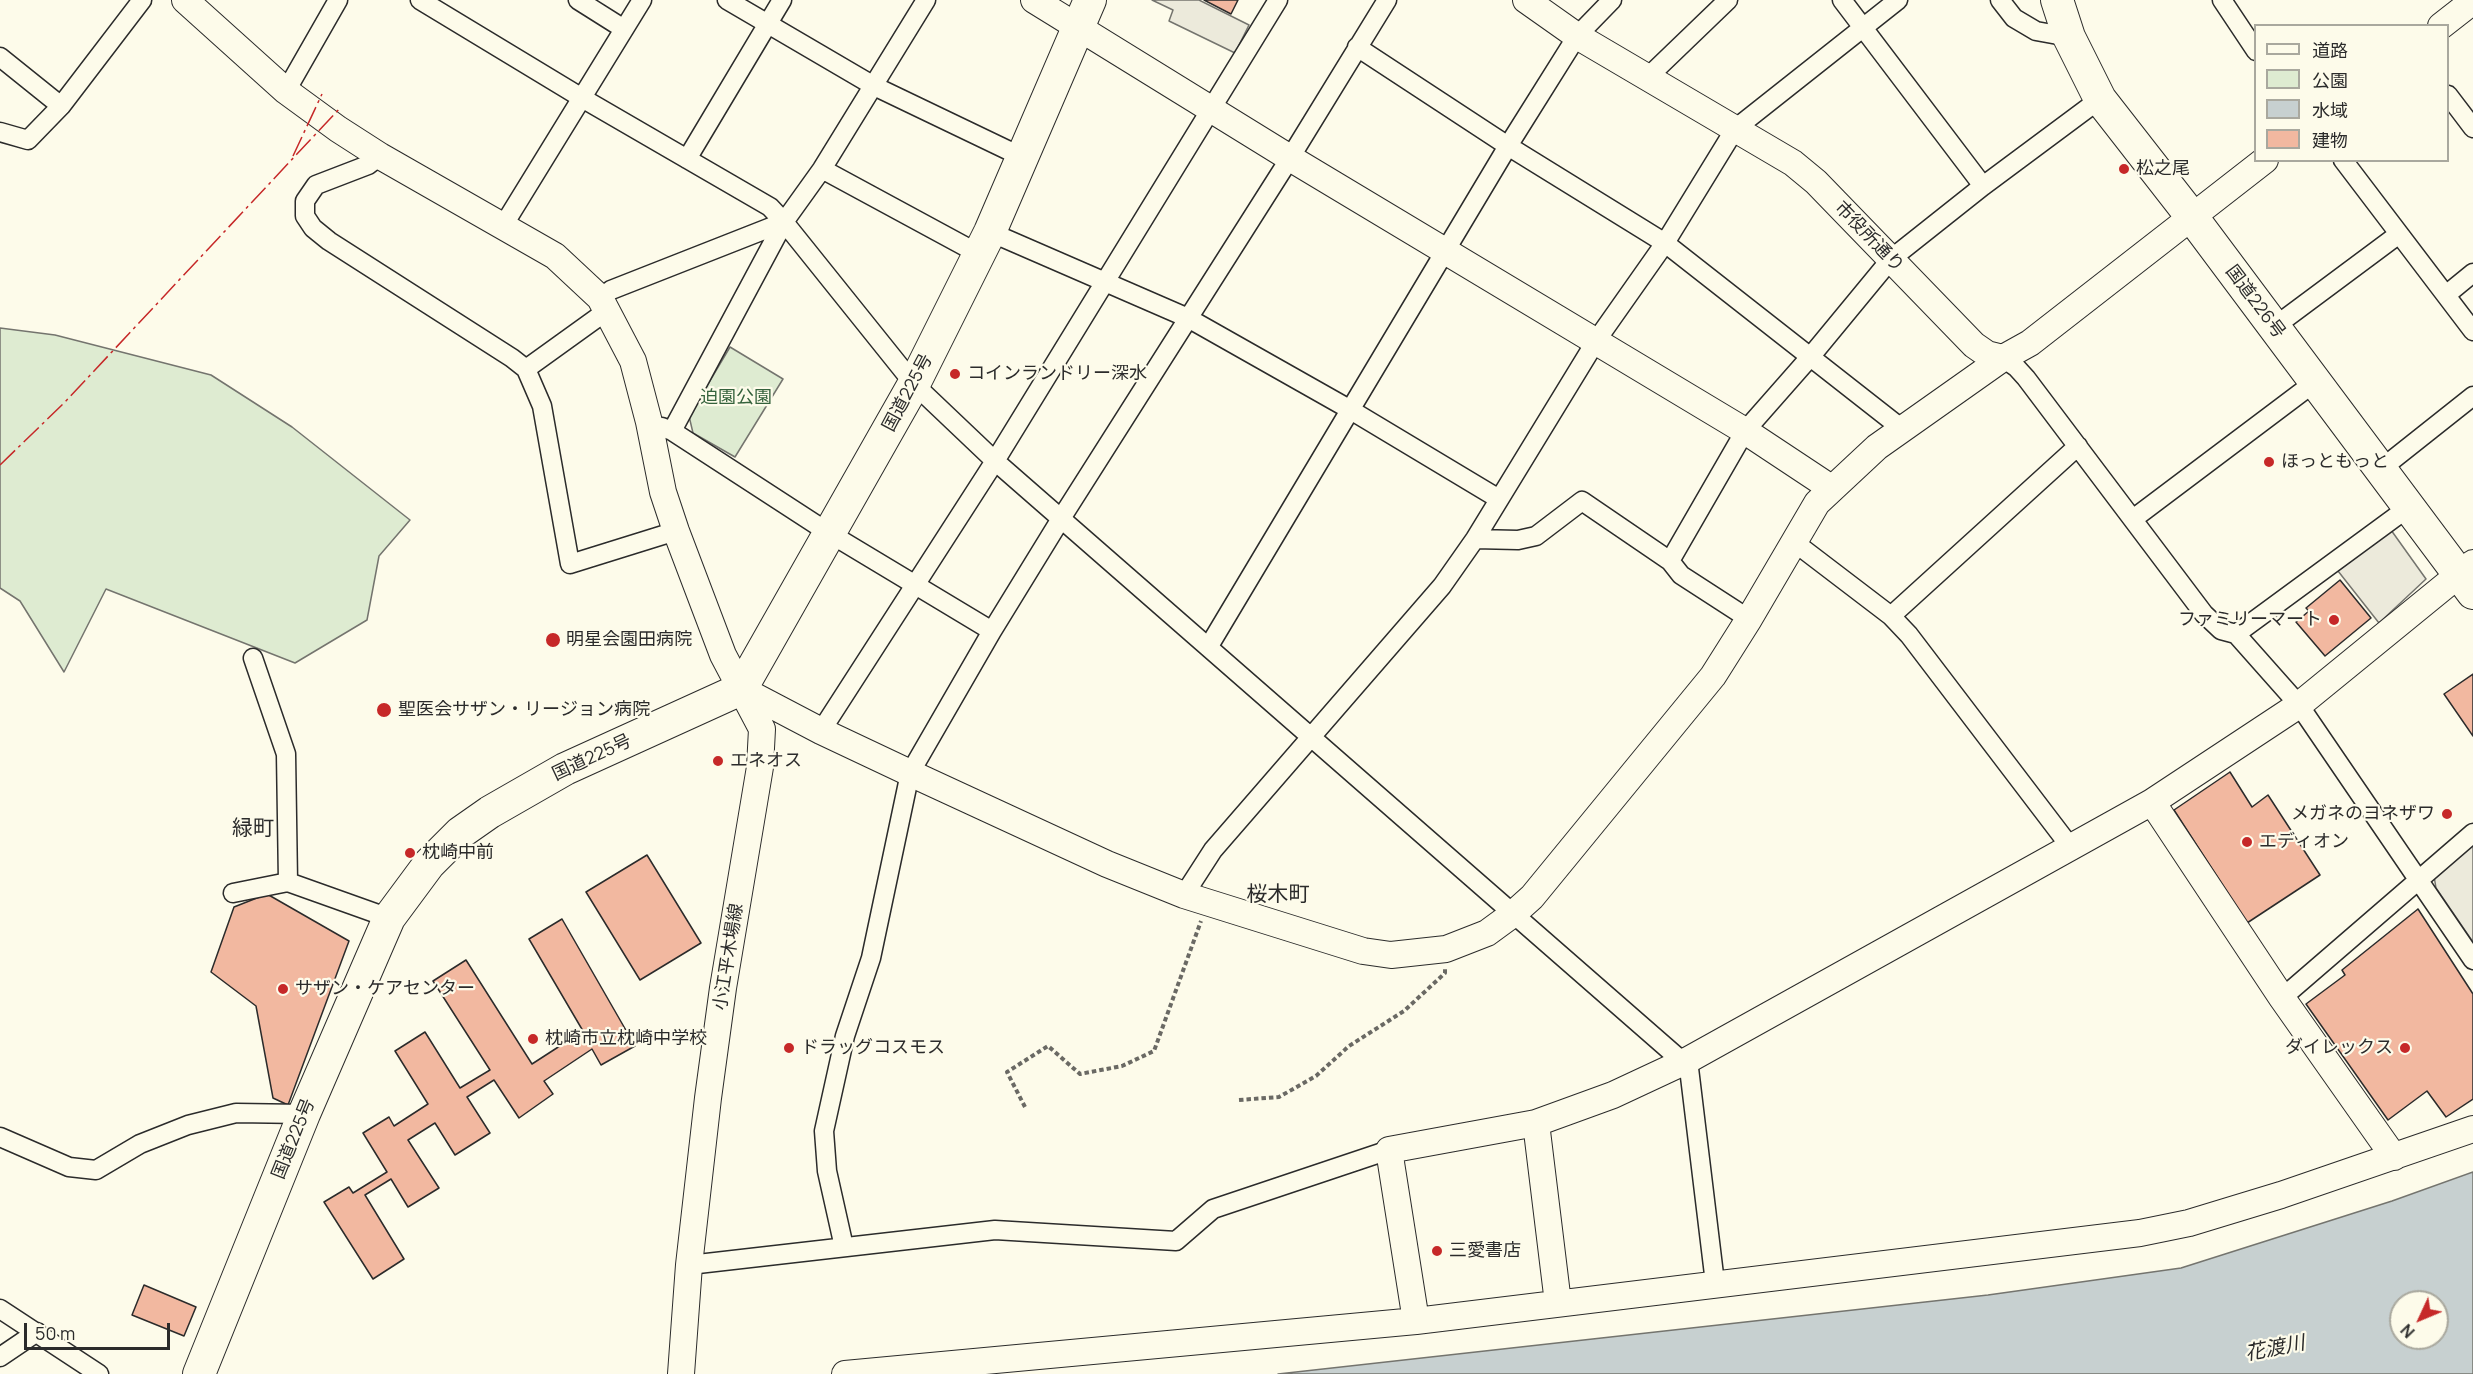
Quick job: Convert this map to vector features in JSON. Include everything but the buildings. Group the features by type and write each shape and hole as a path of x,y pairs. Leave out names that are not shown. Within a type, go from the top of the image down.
{"highway":[{"name":"国道226号","path":"2057,0 2069,37 2100,99 2192,217 2409,507 2469,577"},
{"name":"国道225号","path":"199,1374 304,1114 389,918 429,864 460,833 490,812 565,769 741,688 914,384 984,243 1084,13"}],"street":[{"path":"0,132 28,140 61,106 142,0"},
{"path":"185,0 286,91 338,129 380,156 555,256 604,304"},
{"path":"286,91 338,0"},
{"path":"420,0 582,98 770,207 914,384 995,461 1062,517 1513,914 1685,1061 1714,1283"},
{"path":"578,0 624,29"},
{"path":"503,226 642,0"},
{"path":"727,0 874,86 1022,158"},
{"path":"687,159 782,0"},
{"path":"926,0 822,169 784,222 661,426 829,533 992,631"},
{"path":"1034,0 1084,13 1213,110 1745,431 1831,488"},
{"path":"821,731 995,461 1103,282 1213,110 1278,0"},
{"path":"844,1247 827,1171 824,1131 845,1036 871,958 910,773 992,631 1062,517 1290,158 1387,0"},
{"name":"市役所通り","path":"1526,0 1577,36 1793,163 1816,182 1974,345 1987,354 2003,358"},
{"path":"1209,646 1508,146 1577,36 1612,0"},
{"path":"1648,77 1728,0"},
{"path":"1842,0 1983,186"},
{"path":"1196,898 1213,850 1442,586 1475,540 1596,342 1665,243 1735,129 1898,0"},
{"path":"2000,0 2014,18 2036,31 2069,37"},
{"path":"2222,0 2254,48"},
{"path":"2444,24 2472,5"},
{"path":"1357,47 1508,146 1665,243 1901,428"},
{"path":"0,57 61,106"},
{"path":"2449,96 2473,128"},
{"path":"1670,561 1745,431 1891,259 1983,186 2100,99"},
{"path":"380,156 368,165 316,184 305,201 305,216 313,228 329,241 526,369 542,406 570,564 675,531"},
{"path":"741,688 821,731 1107,864 1196,898 1363,951 1390,955 1446,949 1487,933 1513,914 1539,888 1713,676 1817,503 1831,488 1901,428 2003,358 2031,343 2262,162"},
{"path":"2345,162 2473,331"},
{"path":"822,169 984,243 1103,282 1188,318 1349,409 1499,500"},
{"path":"526,369 604,304 611,290 784,222"},
{"path":"2274,327 2399,234"},
{"path":"2446,295 2473,273"},
{"name":"小江平木場線","path":"604,304 633,361 661,426 654,454 675,531 723,655 762,729 760,767 723,988 689,1265 681,1374"},
{"path":"2003,358 2016,367 2025,378 2204,614 2221,630 2236,634 2299,705 2473,960"},
{"path":"2133,519 2315,382"},
{"path":"2381,470 2473,396"},
{"path":"1891,616 2078,446"},
{"path":"1475,540 1518,540 1536,536 1582,501 1670,561 1681,574 1749,618"},
{"path":"2236,634 2409,507"},
{"path":"1794,542 1891,616 1909,635 2072,849"},
{"path":"689,1265 995,1230 1176,1241 1213,1209 1389,1150 1536,1123 1613,1095 1685,1061 2072,849 2152,802 2299,705 2469,577"},
{"path":"253,658 286,754 288,882"},
{"path":"2152,802 2282,998 2394,1157"},
{"path":"2282,998 2473,833"},
{"path":"233,893 288,882 389,918"},
{"path":"0,1137 69,1167 96,1170 140,1144 188,1125 236,1113 304,1114"},
{"path":"1536,1123 1558,1303"},
{"path":"845,1374 1416,1320 2140,1233 2189,1223 2228,1211 2473,1129"},
{"path":"1389,1150 1416,1320"},
{"path":"0,1309 99,1374"},
{"path":"0,1357 37,1332"}],"path":[{"path":"1025,1107 1007,1072 1048,1046 1080,1074 1122,1066 1154,1051 1196,898"},
{"path":"1239,1100 1279,1097 1316,1076 1349,1046 1404,1011 1445,973 1446,949"}],"green space":[{"path":"0,328 55,335 211,375 292,427 410,520 379,556 367,620 295,663 106,589 64,672 20,601 0,588"},
{"name":"迫園公園","path":"730,347 783,379 735,457 693,433 689,416"}],"shaded area":[{"path":"1152,0 1199,0 1249,25 1235,53 1169,21 1173,10"},
{"path":"2391,530 2426,579 2379,623 2338,571"},
{"path":"2473,844 2473,942 2436,888 2434,876"}],"water":[{"name":"花渡川","path":"2473,1172 2473,1374 1278,1374 1988,1295 2181,1268 2392,1201"}],"power":[{"path":"293,156 322,94"},
{"path":"0,465 65,402 341,107"}],"place":[{"name":"松之尾","path":"2124,169"},
{"name":"コインランドリー深水","path":"955,374"},
{"name":"ほっともっと","path":"2269,462"},
{"name":"ファミリーマート","path":"2334,620"},
{"name":"明星会園田病院","path":"553,640"},
{"name":"聖医会サザン・リージョン病院","path":"384,710"},
{"name":"エネオス","path":"718,761"},
{"name":"メガネのヨネザワ","path":"2447,814"},
{"name":"エディオン","path":"2247,842"},
{"name":"枕崎中前","path":"410,853"},
{"name":"サザン・ケアセンター","path":"283,989"},
{"name":"枕崎市立枕崎中学校","path":"533,1039"},
{"name":"ドラッグコスモス","path":"789,1048"},
{"name":"ダイレックス","path":"2405,1048"},
{"name":"三愛書店","path":"1437,1251"}],"district":[{"name":"緑町","path":"253,829"},
{"name":"桜木町","path":"1278,895"}]}
